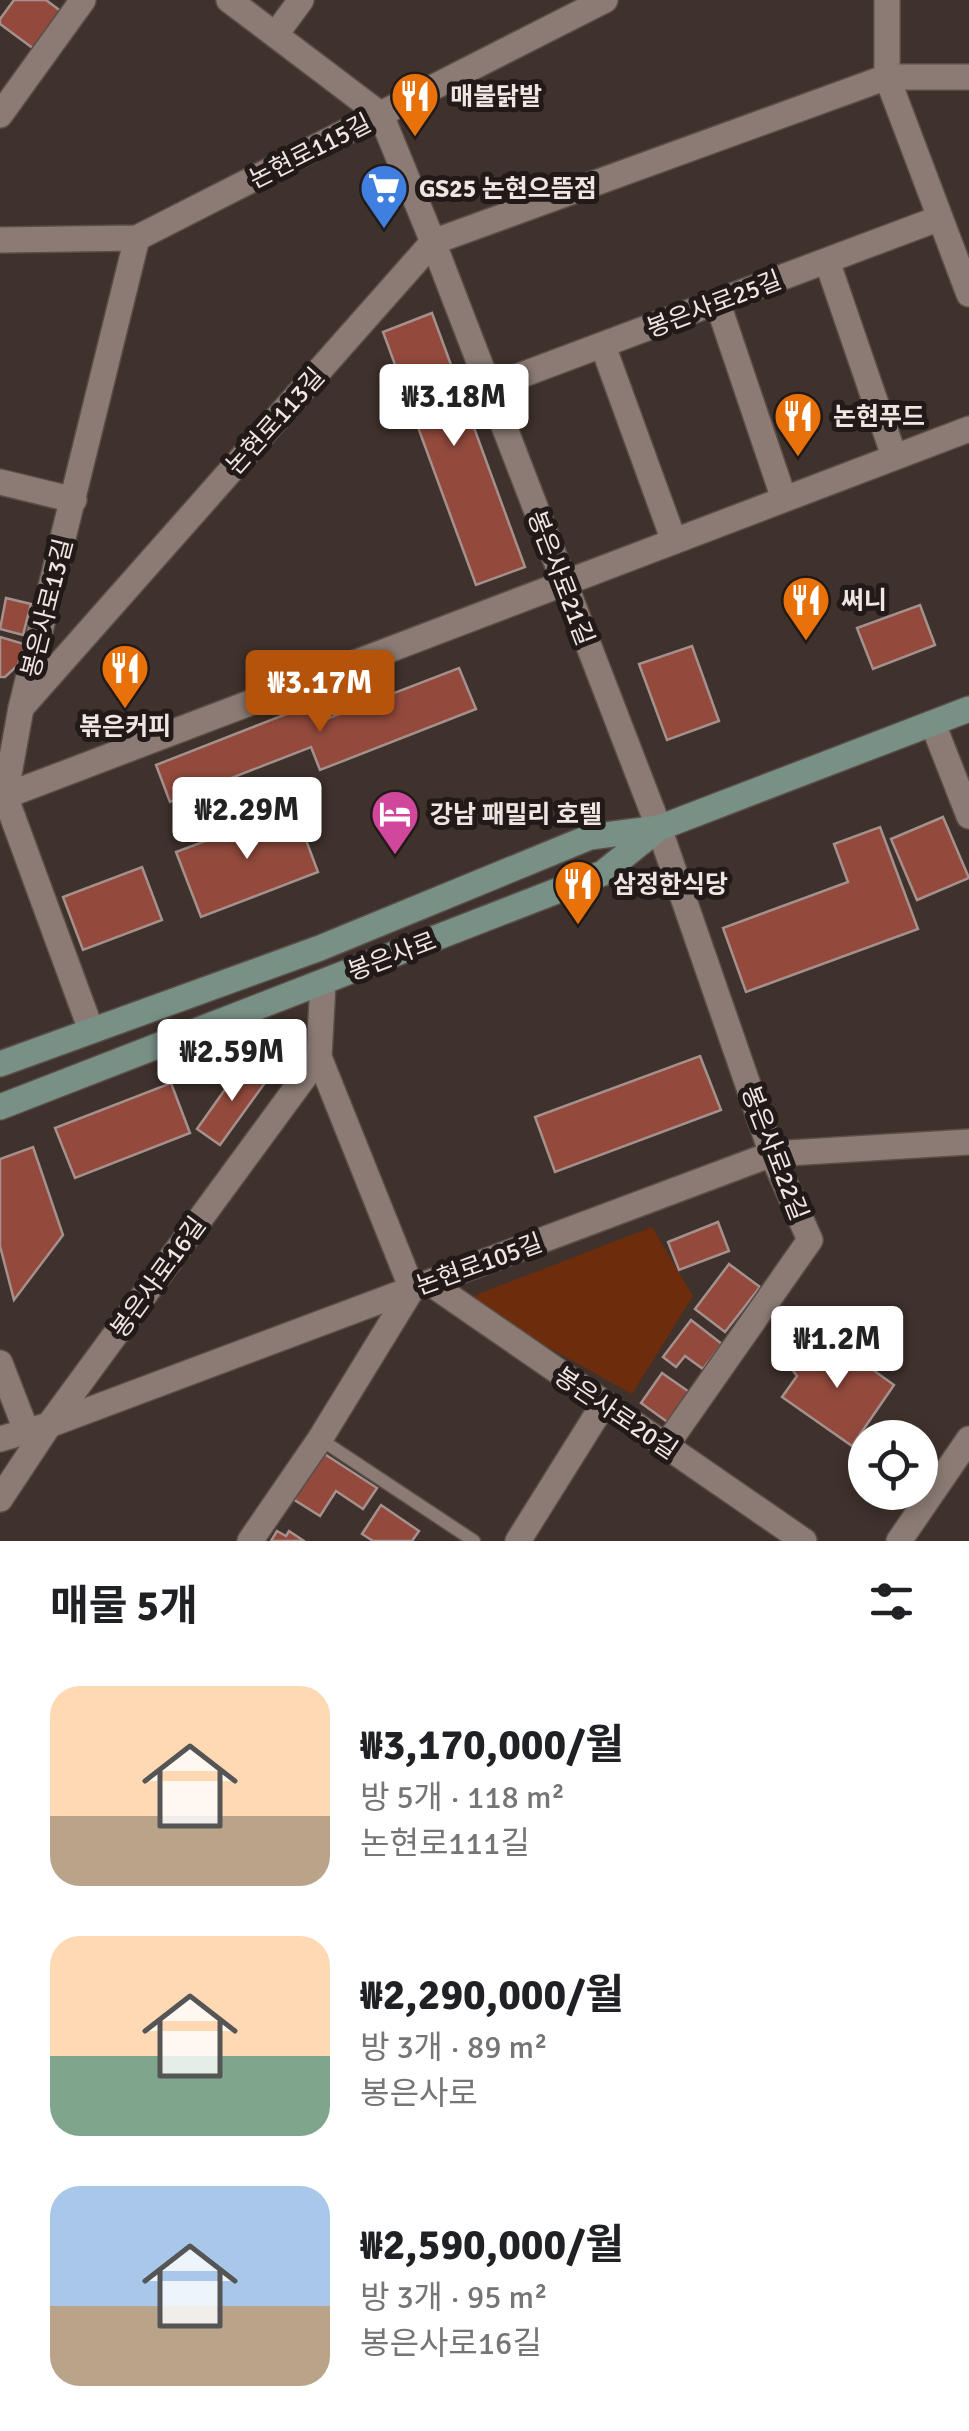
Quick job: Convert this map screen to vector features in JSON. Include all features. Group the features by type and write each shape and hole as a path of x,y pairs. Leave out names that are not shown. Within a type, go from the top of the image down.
{"main road":[{"name":"봉은사로","path":"0,1064 320,948 590,837 660,828 969,709"},
{"name":"봉은사로","path":"0,1107 603,873 660,828"}],"street":[{"path":"0,115 83,0"},
{"name":"봉은사로21길","path":"228,0 380,115 434,242 487,388 660,828"},
{"path":"276,34 301,0"},
{"name":"논현로115길","path":"0,240 137,238 605,0"},
{"path":"887,0 887,77 969,294"},
{"name":"논현로113길","path":"10,705 434,242 887,77 969,77"},
{"name":"봉은사로25길","path":"487,388 940,218"},
{"name":"봉은사로13길","path":"2,797 10,705 74,500 137,238"},
{"path":"827,262 894,456"},
{"path":"717,301 784,499"},
{"path":"602,346 674,540"},
{"path":"91,1030 2,797 969,429"},
{"path":"0,482 74,500"},
{"path":"933,724 969,816"},
{"name":"봉은사로22길","path":"660,828 772,1154 810,1240 665,1447"},
{"path":"250,1541 421,1286 320,1057 323,983"},
{"name":"봉은사로16길","path":"0,1499 38,1427 320,1057"},
{"name":"논현로105길","path":"0,1439 772,1154 969,1142"},
{"name":"봉은사로20길","path":"421,1286 804,1541"},
{"path":"0,1363 38,1427"},
{"path":"518,1541 603,1405"},
{"path":"899,1541 969,1440"}],"lane":[{"path":"320,1438 474,1541"}],"shaded area":[{"path":"652,1227 693,1296 632,1394 463,1300"}],"building":[{"path":"14,0 46,0 62,12 34,49 0,24"},
{"path":"432,313 525,567 476,585 383,332"},
{"path":"6,598 31,604 23,635 0,629"},
{"path":"920,605 935,645 873,669 857,628"},
{"path":"0,637 24,644 18,665 5,677 0,677"},
{"path":"692,646 719,721 667,740 639,664"},
{"path":"459,668 476,709 320,770 311,747 170,802 156,765 312,704 319,722"},
{"path":"294,808 318,872 201,917 176,852"},
{"path":"943,817 969,878 917,900 891,839"},
{"path":"880,827 918,929 746,992 723,928 848,882 834,844"},
{"path":"142,867 162,920 83,950 63,897"},
{"path":"700,1056 721,1110 555,1172 535,1117"},
{"path":"243,1064 267,1080 220,1145 197,1129"},
{"path":"171,1083 190,1133 75,1178 55,1128"},
{"path":"33,1147 63,1235 14,1300 0,1246 0,1159"},
{"path":"718,1222 729,1251 679,1270 668,1242"},
{"path":"729,1264 760,1287 725,1332 695,1309"},
{"path":"691,1320 722,1344 703,1369 685,1356 676,1367 663,1357"},
{"path":"834,1345 894,1385 870,1420 848,1420 848,1443 782,1397 797,1376 791,1368 791,1357 799,1351 814,1357"},
{"path":"662,1373 695,1396 678,1420 666,1421 641,1403"},
{"path":"323,1453 377,1488 363,1509 336,1491 320,1516 293,1499"},
{"path":"381,1505 419,1531 412,1541 373,1541 362,1534"},
{"path":"277,1531 286,1536 289,1531 304,1541 271,1541"}],"place":[{"name":"매불닭발","path":"415,138"},
{"name":"GS25 논현으뜸점","path":"384,230"},
{"name":"논현푸드","path":"798,458"},
{"name":"써니","path":"806,642"},
{"name":"볶은커피","path":"125,710"},
{"name":"강남 패밀리 호텔","path":"395,856"},
{"name":"삼정한식당","path":"578,926"}]}
